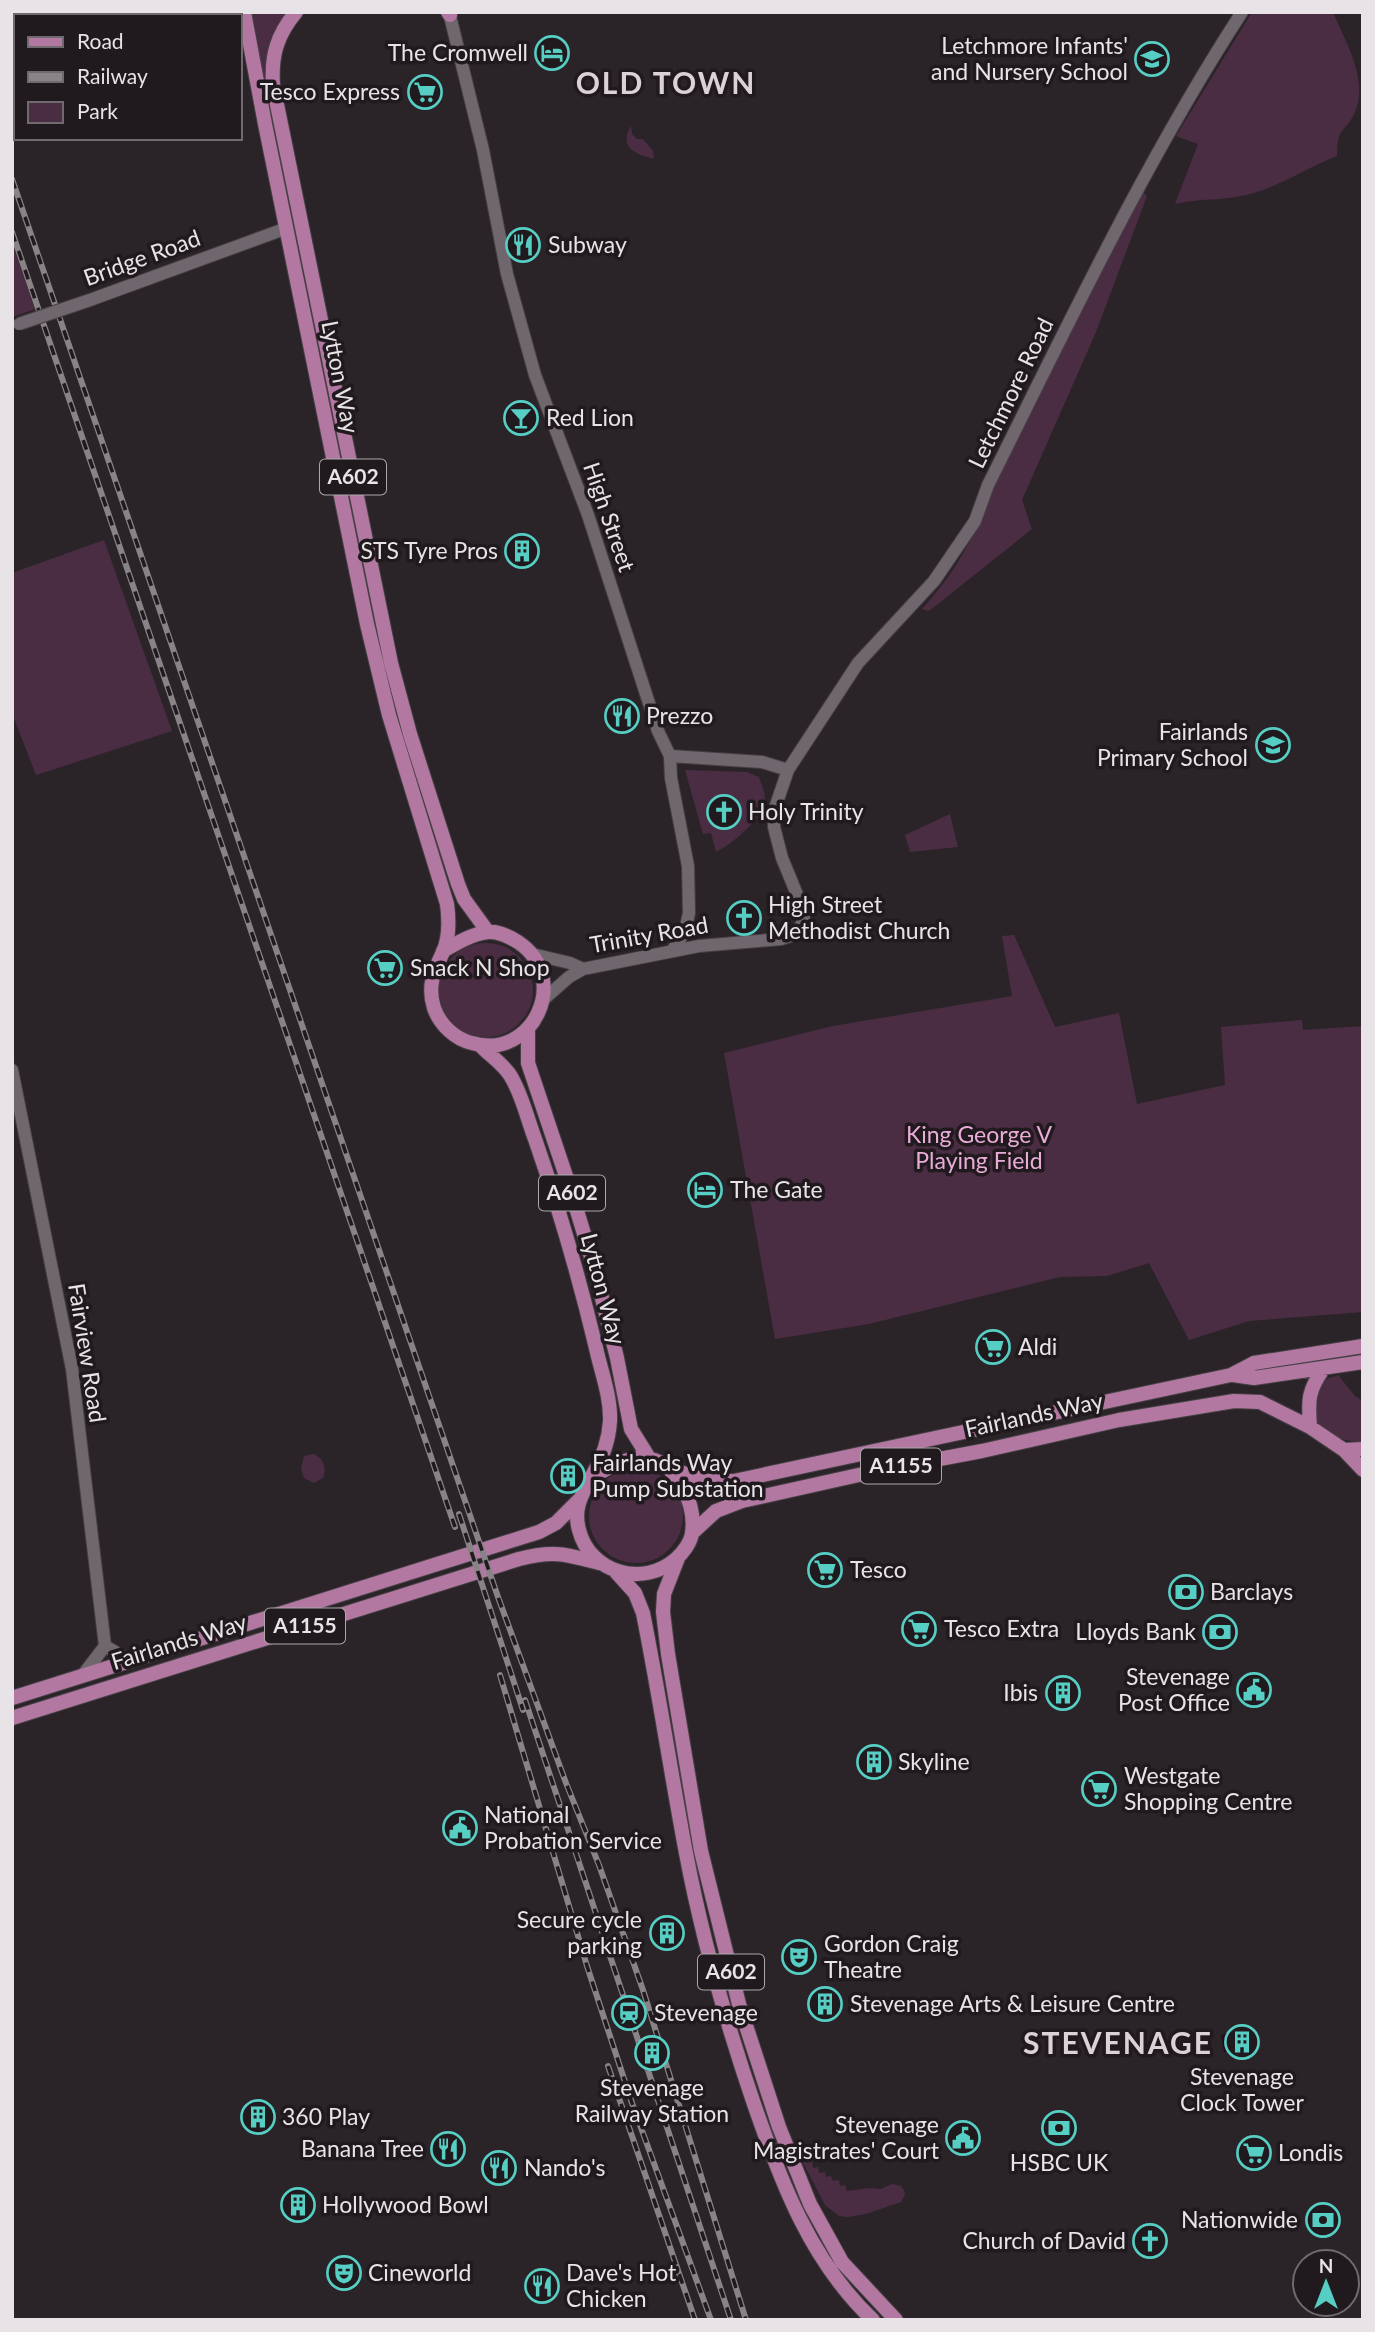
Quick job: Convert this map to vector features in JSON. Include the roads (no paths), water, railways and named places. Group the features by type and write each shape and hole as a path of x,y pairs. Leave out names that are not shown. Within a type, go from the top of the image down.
{"main road":[{"name":"Lytton Way","path":"244,12 367,624 389,715 447,904 448,921 443,951 432,976 434,1008 450,1031 458,1038 480,1045 502,1065 516,1085 559,1210 587,1312 610,1419 608,1441 579,1500"},
{"name":"Lytton Way","path":"296,12 281,32 275,48 273,85 372,577 410,734 437,821 464,899 488,932"},
{"path":"443,951 468,938 488,932 513,938 532,954 541,971 544,999"},
{"name":"Lytton Way","path":"544,999 528,1029 528,1063 594,1270 617,1358 631,1429 649,1458"},
{"path":"480,1045 501,1043 528,1029"},
{"name":"Fairlands Way","path":"670,1468 707,1481 734,1481 1231,1375 1254,1363 1363,1346"},
{"name":"Fairlands Way","path":"1231,1375 1254,1378 1363,1362"},
{"path":"1310,1427 1310,1389 1324,1368"},
{"name":"Fairlands Way","path":"692,1533 716,1511 742,1502 881,1470 1187,1408 1234,1401 1260,1402 1310,1427 1345,1450"},
{"path":"1345,1450 1363,1449"},
{"name":"A1155","path":"1345,1450 1363,1470"},
{"path":"592,1477 623,1461 649,1458 670,1468 688,1500 692,1533"},
{"name":"Fairlands Way","path":"12,1698 539,1532 555,1523 579,1500"},
{"name":"A602","path":"579,1500 577,1521 582,1542 635,1593 643,1613 686,1853 704,1935 766,2138 782,2182 816,2247 842,2285 873,2320"},
{"name":"A602","path":"692,1533 664,1594 663,1612 698,1838 739,2004 779,2127 810,2204 842,2262 896,2320"},
{"name":"Fairlands Way","path":"12,1718 519,1559 542,1553 563,1553 601,1563"},
{"name":"A602","path":"616,1572 634,1575 652,1573 679,1557"}],"street":[{"name":"Letchmore Road","path":"802,926 803,909 782,858 774,827 774,811 788,770 852,671 934,581 975,521 983,496 1138,188 1170,129 1242,12"},
{"name":"High Street","path":"449,13 483,150 507,274 535,375 588,515 658,732 670,756 671,778 688,866 689,913 685,931 673,951"},
{"name":"Bridge Road","path":"16,326 287,228"},
{"path":"670,756 773,763 788,770"},
{"name":"Trinity Road","path":"544,999 569,977 583,969 730,942 792,937 802,926"},
{"name":"Trinity Road","path":"532,954 583,969"},
{"name":"Fairview Road","path":"12,1070 72,1369 105,1646"},
{"path":"82,1676 105,1646 131,1661"}],"railway":[{"path":"12,179 498,1597 643,1990 746,2320"},
{"path":"12,232 455,1527"},
{"path":"459,1514 523,1710"},
{"path":"500,1675 587,1966 632,2103 711,2320"},
{"path":"525,1700 731,2320"},
{"path":"608,2066 695,2320"}],"place":[{"name":"The Cromwell","path":"552,53"},
{"name":"Letchmore Infants' and Nursery School","path":"1152,59"},
{"name":"Tesco Express","path":"425,92"},
{"name":"Subway","path":"523,245"},
{"name":"Red Lion","path":"521,418"},
{"name":"STS Tyre Pros","path":"522,551"},
{"name":"Prezzo","path":"622,716"},
{"name":"Fairlands Primary School","path":"1273,745"},
{"name":"Holy Trinity","path":"724,812"},
{"name":"High Street Methodist Church","path":"744,918"},
{"name":"Snack N Shop","path":"385,968"},
{"name":"The Gate","path":"705,1190"},
{"name":"Aldi","path":"993,1347"},
{"name":"Fairlands Way Pump Substation","path":"568,1476"},
{"name":"Tesco","path":"825,1570"},
{"name":"Barclays","path":"1186,1592"},
{"name":"Tesco Extra","path":"919,1629"},
{"name":"Lloyds Bank","path":"1220,1632"},
{"name":"Stevenage Post Office","path":"1254,1690"},
{"name":"Ibis","path":"1063,1693"},
{"name":"Skyline","path":"874,1762"},
{"name":"Westgate Shopping Centre","path":"1099,1789"},
{"name":"National Probation Service","path":"460,1828"},
{"name":"Secure cycle parking","path":"667,1933"},
{"name":"Gordon Craig Theatre","path":"799,1957"},
{"name":"Stevenage Arts & Leisure Centre","path":"825,2004"},
{"name":"Stevenage","path":"629,2013"},
{"name":"Stevenage Clock Tower","path":"1242,2042"},
{"name":"Stevenage Railway Station","path":"652,2053"},
{"name":"360 Play","path":"258,2117"},
{"name":"HSBC UK","path":"1059,2128"},
{"name":"Stevenage Magistrates' Court","path":"963,2138"},
{"name":"Banana Tree","path":"448,2149"},
{"name":"Londis","path":"1254,2153"},
{"name":"Nando's","path":"499,2168"},
{"name":"Hollywood Bowl","path":"298,2205"},
{"name":"Nationwide","path":"1323,2220"},
{"name":"Church of David","path":"1150,2241"},
{"name":"Cineworld","path":"344,2273"},
{"name":"Dave's Hot Chicken","path":"542,2286"}],"district":[{"name":"OLD TOWN","path":"666,84"},
{"name":"STEVENAGE","path":"1118,2044"}],"park label":[{"name":"King George V Playing Field","path":"979,1148"}]}
